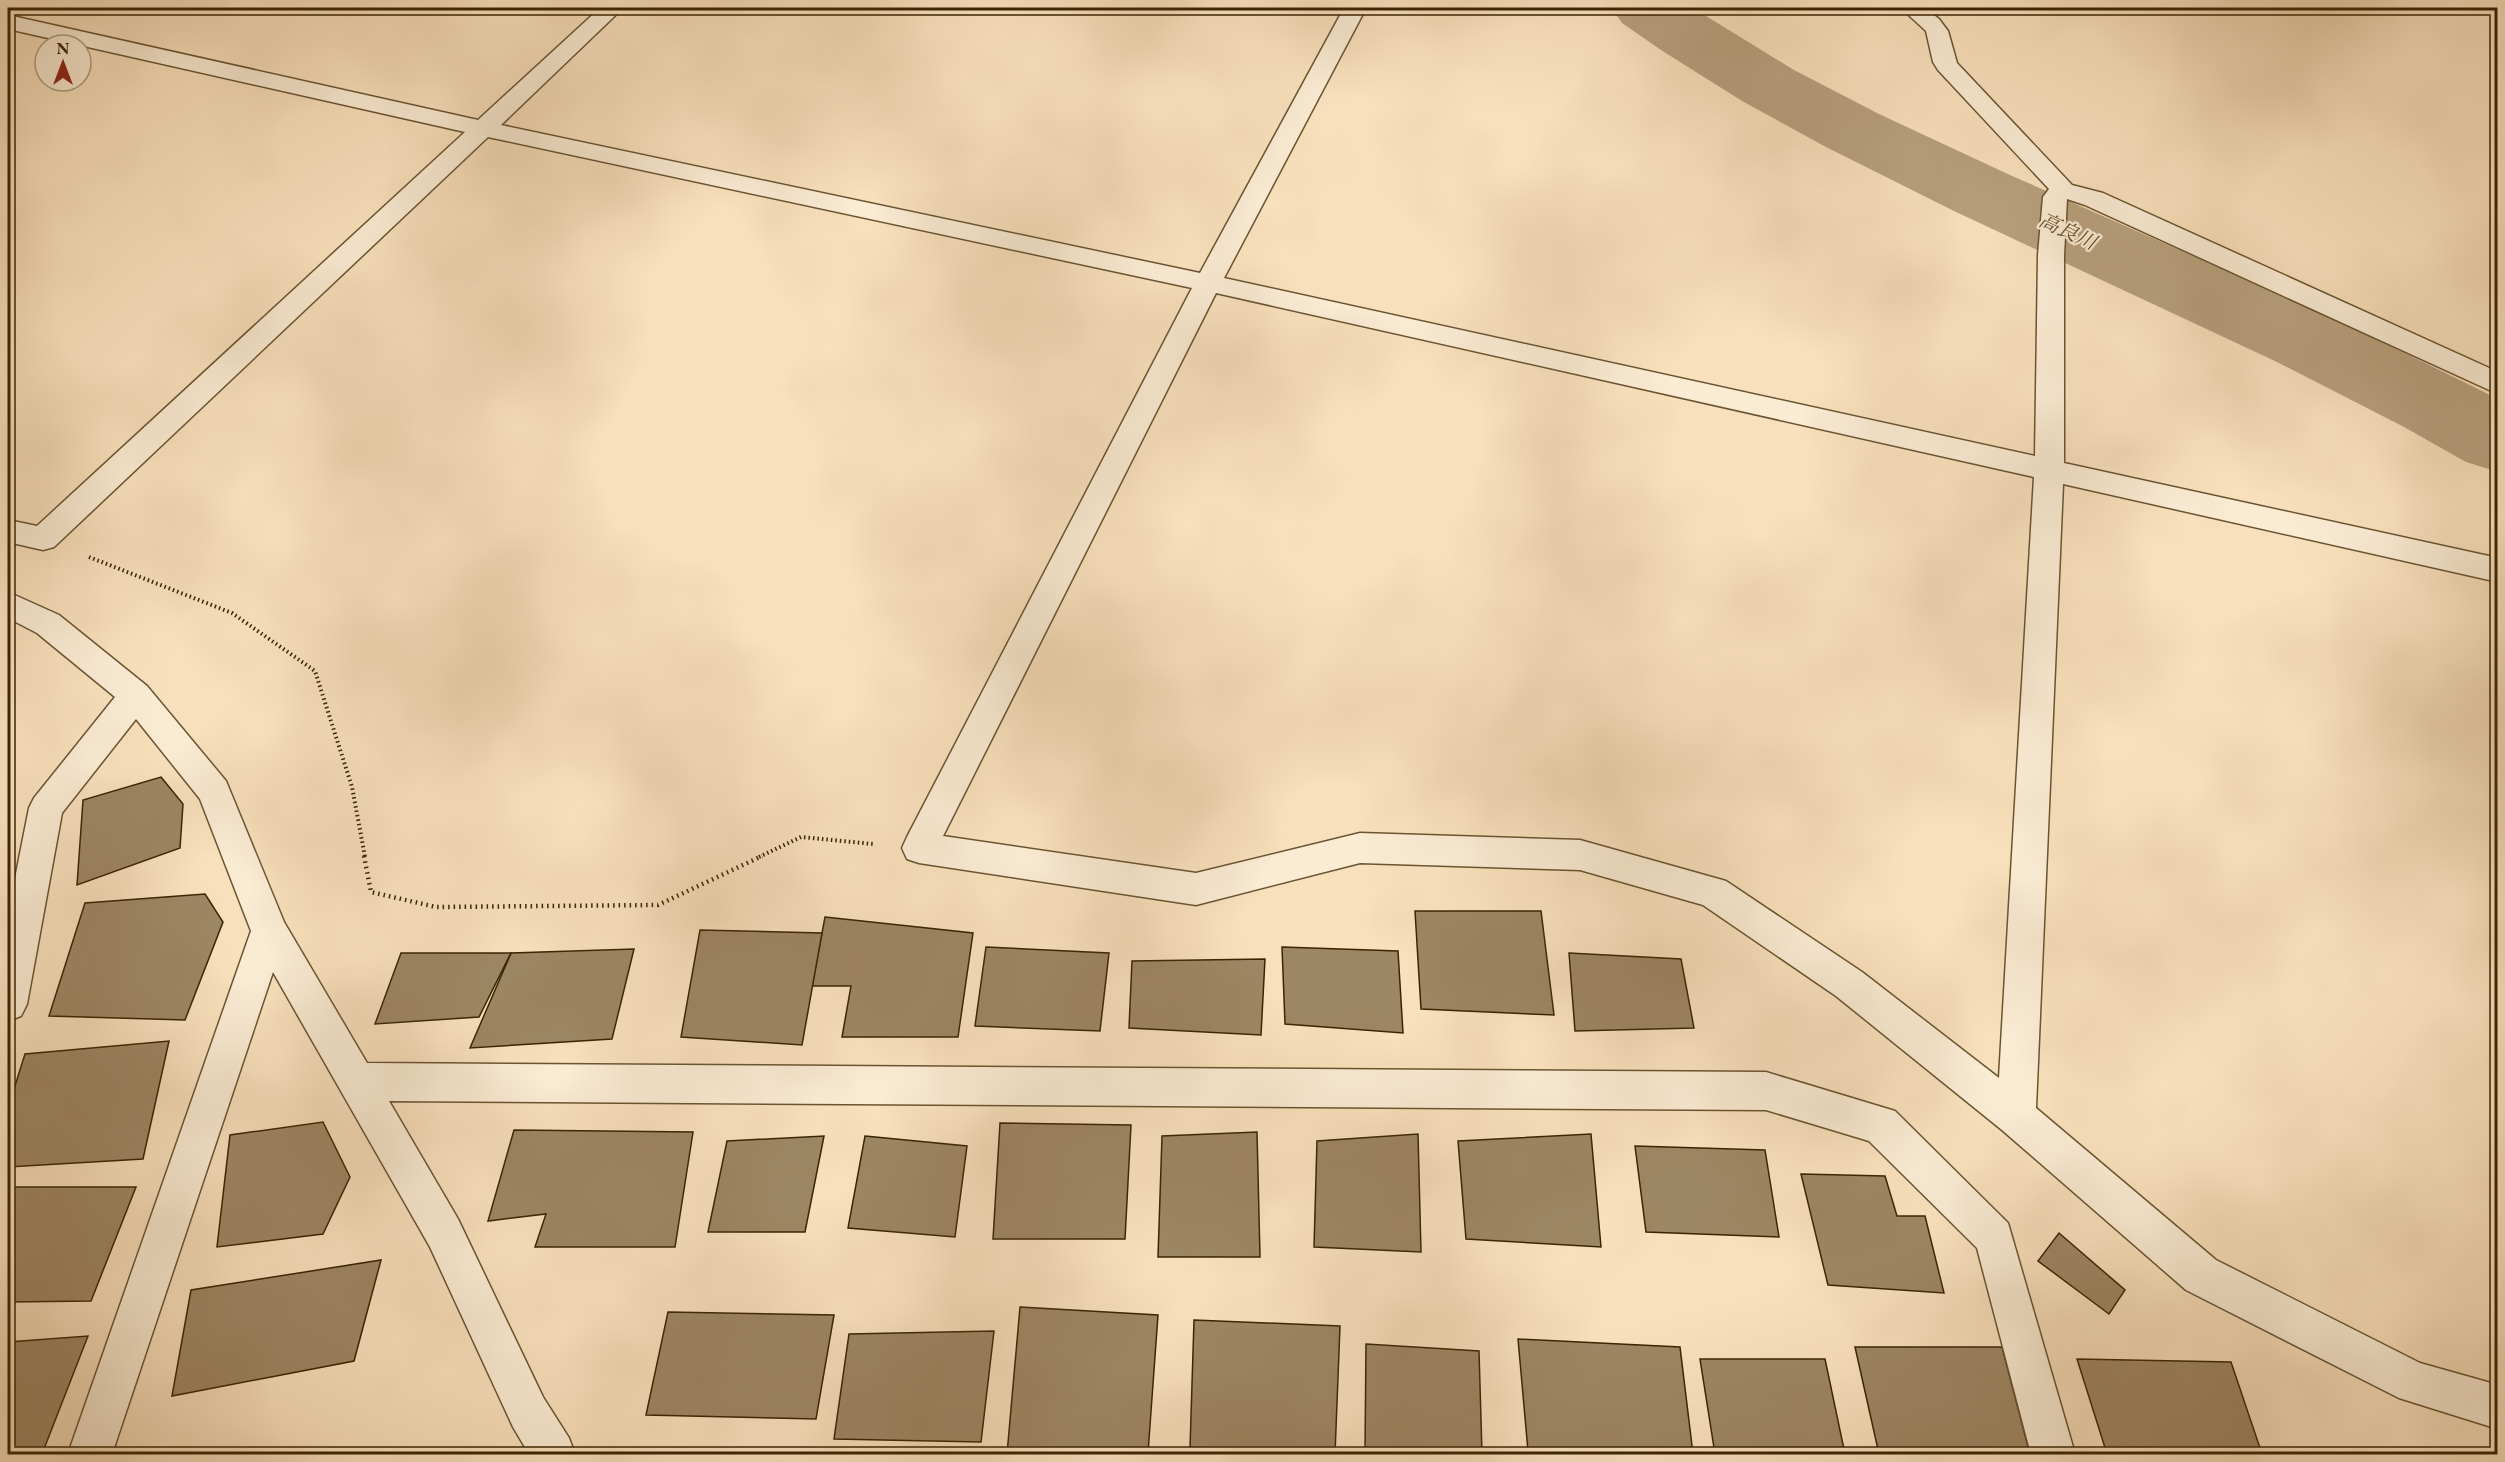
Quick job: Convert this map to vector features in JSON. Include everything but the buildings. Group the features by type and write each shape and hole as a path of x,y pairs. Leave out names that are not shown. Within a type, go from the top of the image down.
{"street":[{"path":"8,531 43,539 612,8"},
{"path":"1355,8 1208,283 919,848 1196,889 1360,848 1580,855 1713,892 1849,984 2016,1116 2201,1275 2414,1383 2498,1407"},
{"path":"1912,8 1934,25 1940,38 1940,49 1946,65 2059,194 2105,203 2498,384"},
{"path":"8,22 481,128 1208,283 2498,570"},
{"path":"2016,1116 2049,469 2051,255 2059,194"},
{"path":"8,604 48,624 136,695 214,791 269,931 444,1233 528,1412 553,1455"},
{"path":"8,1004 46,808 136,695"},
{"path":"90,1455 269,931"},
{"path":"356,1082 1766,1091 1881,1125 1994,1237 2053,1455"}],"path":[{"path":"43,539 232,613 315,671 352,787 371,892 436,907 658,905 801,837 919,848"}],"waterway":[{"name":"高良川","path":"1647,8 1727,61 1852,131 1982,193 2307,341 2372,372 2498,439"}]}
